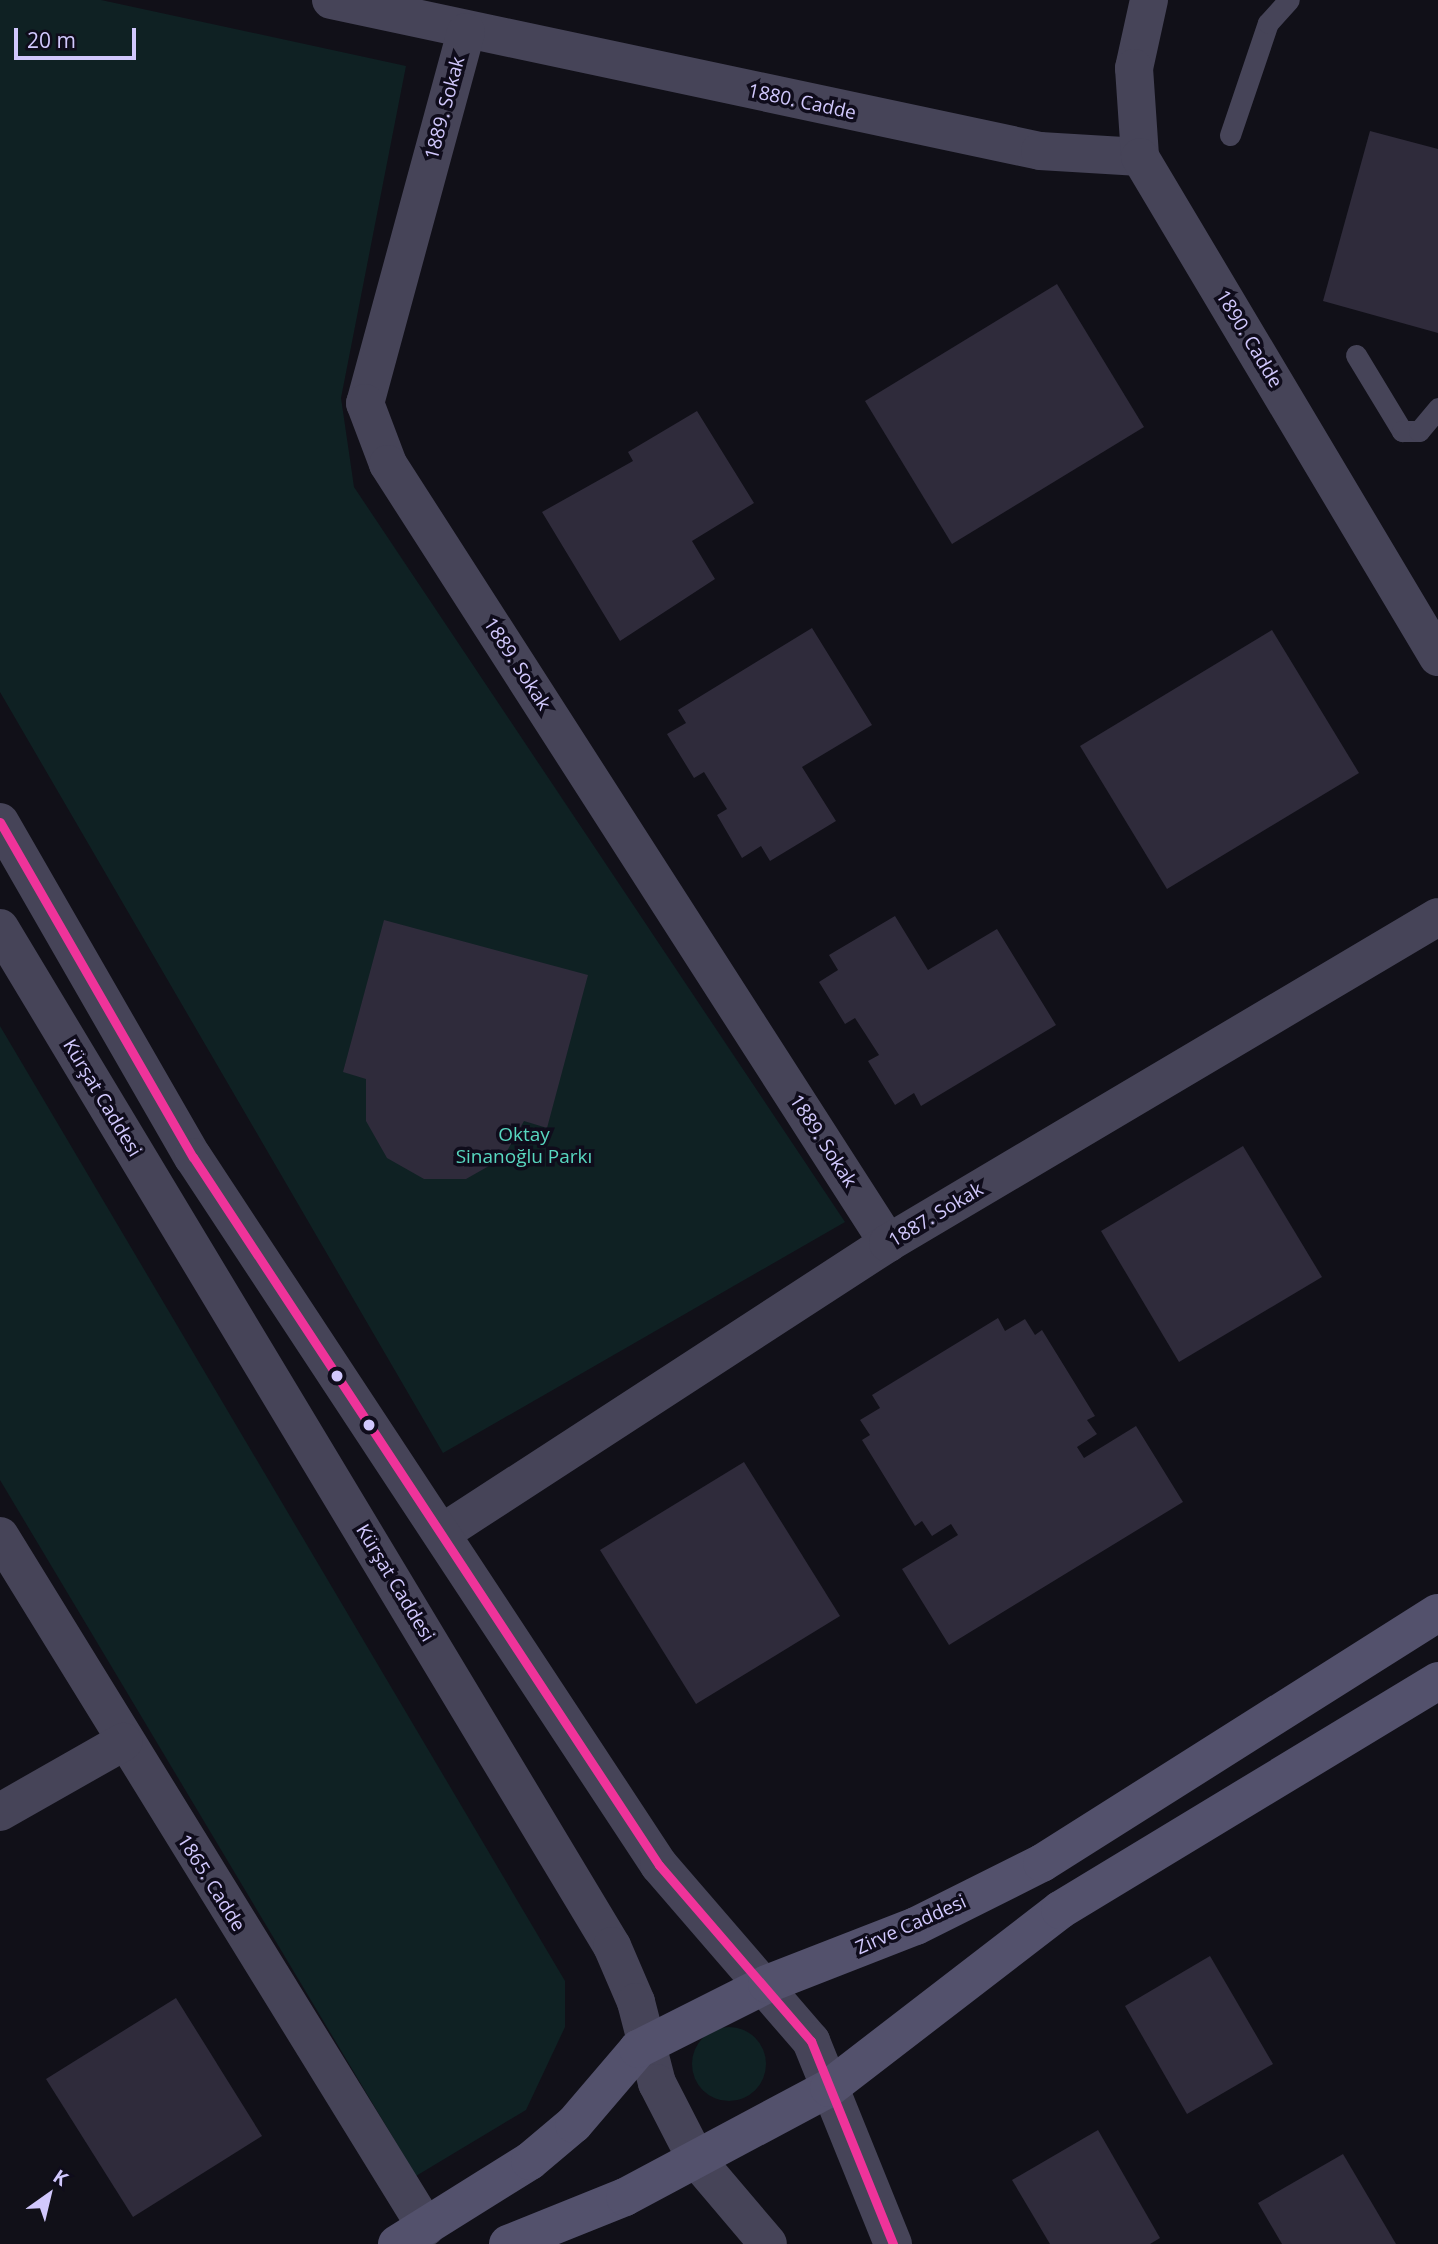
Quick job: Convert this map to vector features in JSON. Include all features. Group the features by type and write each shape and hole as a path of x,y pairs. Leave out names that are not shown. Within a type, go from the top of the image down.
{"main road":[{"name":"Zirve Caddesi","path":"412,2236 564,2132 645,2045 767,1984 916,1926 1042,1863 1438,1613"},
{"path":"508,2244 604,2207 829,2088 1060,1910 1438,1681"}],"street":[{"name":"1880. Cadde","path":"331,0 466,32 1040,151 1140,157"},
{"name":"1890. Cadde","path":"1149,0 1135,68 1140,157 1438,657"},
{"name":"1889. Sokak","path":"466,32 365,403 388,464 888,1243"},
{"path":"0,822 193,1157 445,1531 659,1865 724,1946 767,1984 811,2041 893,2244"},
{"name":"1887. Sokak","path":"445,1531 888,1243 1438,916"},
{"name":"Kürşat Caddesi","path":"0,928 612,1946 636,2002 645,2045 695,2159 768,2244"},
{"name":"1865. Cadde","path":"0,1536 412,2236"},
{"path":"0,1812 123,1742"}],"lane":[{"path":"1230,135 1268,23 1289,0"},
{"path":"1356,355 1402,431 1426,426 1438,408"}],"green space":[{"name":"Oktay Sinanoğlu Parkı","path":"0,0 101,0 406,66 341,398 354,487 845,1222 443,1453 0,692"},
{"path":"0,1026 565,1981 565,2027 526,2110 416,2176 0,1480"},
{"path":"729,2027 743,2030 755,2038 763,2050 766,2064 763,2078 755,2090 743,2098 729,2101 715,2098 703,2090 695,2078 692,2064 695,2050 703,2038 715,2030"}],"building":[{"path":"1370,131 1438,149 1438,333 1323,301"},
{"path":"1057,284 1144,427 952,544 865,401"},
{"path":"697,411 754,503 692,541 715,579 620,641 542,512 633,461 628,452"},
{"path":"812,628 872,725 802,767 836,821 770,861 761,846 742,858 717,815 727,809 704,772 694,778 667,734 686,723 678,710"},
{"path":"1272,630 1359,773 1167,889 1080,746"},
{"path":"895,916 928,970 997,929 1056,1025 921,1106 914,1093 895,1105 868,1061 879,1055 855,1018 845,1024 819,982 838,970 829,955"},
{"path":"384,920 588,975 547,1128 524,1121 503,1158 466,1179 424,1179 387,1158 366,1121 366,1079 343,1072"},
{"path":"1243,1146 1322,1277 1179,1362 1101,1231"},
{"path":"998,1318 1005,1331 1025,1319 1035,1335 1042,1330 1095,1416 1087,1420 1097,1434 1077,1447 1084,1458 1136,1426 1183,1502 949,1645 902,1569 958,1535 951,1524 932,1536 922,1521 915,1526 862,1440 870,1435 860,1420 880,1408 872,1395"},
{"path":"744,1462 840,1616 696,1704 600,1550"},
{"path":"1210,1956 1273,2064 1187,2114 1125,2006"},
{"path":"176,1998 262,2136 133,2217 46,2079"},
{"path":"1098,2130 1160,2238 1150,2244 1050,2244 1012,2180"},
{"path":"1343,2154 1396,2244 1282,2244 1258,2203"}],"transit line":[{"path":"0,822 193,1157 659,1865 811,2041 893,2244"}]}
